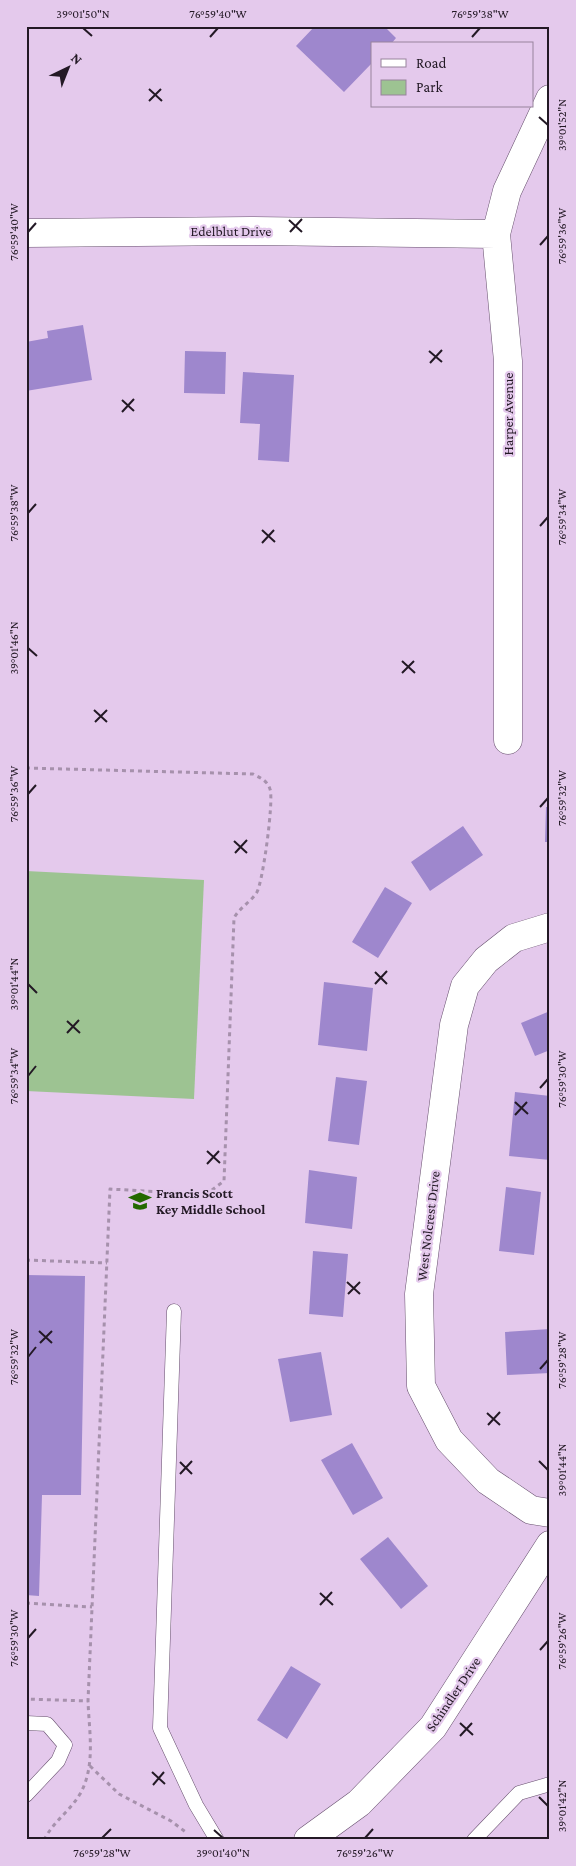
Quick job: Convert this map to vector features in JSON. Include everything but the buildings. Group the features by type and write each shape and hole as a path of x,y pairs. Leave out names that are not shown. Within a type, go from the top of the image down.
{"street":[{"name":"Harper Avenue","path":"508,740 508,361 496,234 508,191 550,99"},
{"name":"Edelblut Drive","path":"26,234 250,231 496,234"},
{"name":"West Nolcrest Drive","path":"550,927 514,938 486,960 465,986 454,1025 419,1294 421,1386 449,1440 488,1481 532,1510 550,1513"},
{"name":"Schindler Drive","path":"308,1840 358,1803 433,1727 550,1545"}],"lane":[{"path":"174,1311 160,1728 196,1805 217,1840"},
{"path":"26,1723 47,1724 65,1744 58,1761 26,1795"},
{"path":"474,1840 519,1794 550,1784"}],"path":[{"path":"26,768 253,774 264,780 270,790 271,804 262,879 257,892 239,909 234,918 224,1181 212,1190 194,1194 110,1190 88,1701 90,1766 80,1794 50,1827 44,1840"},
{"path":"26,1260 107,1263"},
{"path":"26,1603 92,1607"},
{"path":"26,1699 88,1701"},
{"path":"90,1766 120,1794 171,1821 188,1834 191,1840"}],"green space":[{"path":"26,871 204,880 194,1099 26,1091"}],"place":[{"name":"Francis Scott Key Middle School","path":"140,1201"}]}
